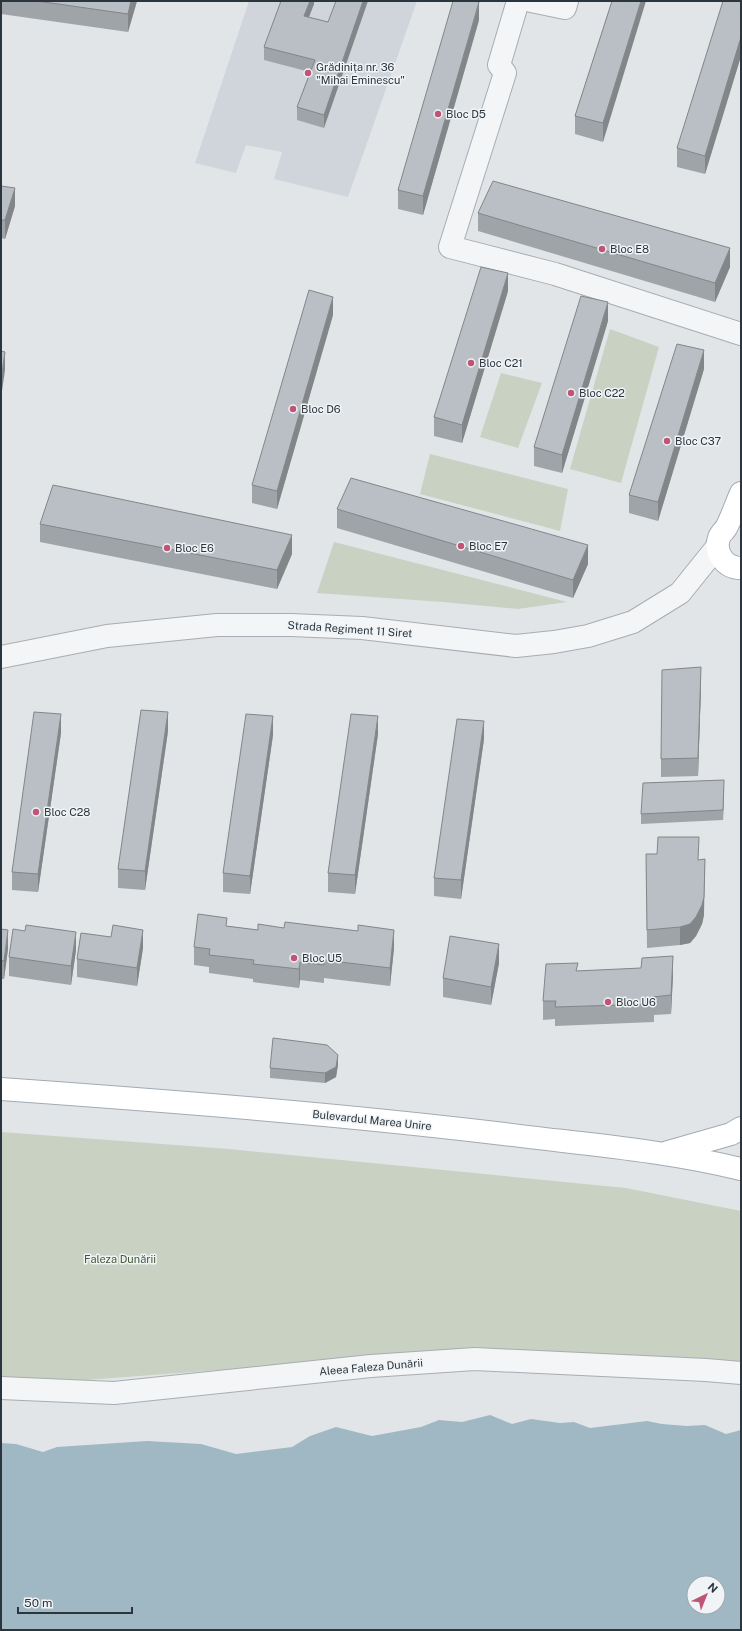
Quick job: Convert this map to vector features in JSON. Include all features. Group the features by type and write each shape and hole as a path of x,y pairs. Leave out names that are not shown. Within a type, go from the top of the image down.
{"main road":[{"name":"Strada Regiment 11 Siret","path":"732,565 719,536 734,525 741,492"},
{"name":"Bulevardul Marea Unire","path":"1,1089 198,1103 375,1119 665,1154 741,1169"},
{"path":"665,1154 731,1134 741,1128"}],"street":[{"path":"518,1 499,65 505,73 450,247 555,274 741,334"},
{"path":"530,1 565,8 567,1"},
{"name":"Strada Regiment 11 Siret","path":"1,658 107,636 217,625 291,625 362,628 516,646 554,642 588,636 633,622 680,593 687,586 732,565"},
{"name":"Aleea Faleza Dunării","path":"1,1388 114,1393 371,1366 474,1359 741,1373"}],"shaded area":[{"name":"Grădinița nr. 36 \"Mihai Eminescu\"","path":"249,1 417,1 348,197 274,179 282,152 246,145 236,173 195,163"}],"green space":[{"path":"610,329 659,347 621,483 570,469"},
{"path":"501,373 542,383 518,448 480,437"},
{"path":"430,454 568,489 560,531 420,494"},
{"path":"334,542 567,602 518,609 317,593"},
{"name":"Faleza Dunării","path":"1,1132 229,1149 626,1188 741,1211 741,1369 274,1366 86,1380 1,1377"}],"water":[{"path":"490,1415 512,1424 531,1419 560,1423 574,1422 590,1428 647,1421 687,1426 705,1425 726,1434 741,1430 741,1630 1,1630 1,1443 16,1444 43,1452 57,1447 147,1441 201,1444 236,1454 292,1447 310,1436 336,1427 372,1436 421,1427 439,1420 462,1422"}],"building":[{"path":"37,1 131,1 128,14"},
{"path":"281,1 310,1 304,16 328,22 336,1 363,1 324,115 297,107 315,60 264,47"},
{"name":"Bloc D5","path":"453,1 479,2 423,196 398,190"},
{"path":"612,1 641,1 603,123 575,116"},
{"path":"723,1 741,1 741,37 705,156 677,148"},
{"path":"493,181 730,248 715,283 478,213"},
{"path":"1,186 15,188 5,220 1,220"},
{"name":"Bloc C21","path":"481,267 508,273 462,425 434,417"},
{"name":"Bloc D6","path":"309,290 333,297 277,491 252,485"},
{"name":"Bloc C22","path":"581,296 608,302 562,455 534,447"},
{"name":"Bloc C37","path":"677,344 704,350 658,502 629,495"},
{"path":"1,351 5,352 1,380"},
{"path":"351,478 588,545 573,580 337,509"},
{"path":"53,485 292,535 277,570 40,524"},
{"path":"701,667 698,758 661,759 662,670"},
{"path":"141,710 168,712 145,871 118,869"},
{"name":"Bloc C28","path":"34,712 61,714 38,874 12,872"},
{"path":"246,714 273,716 250,876 223,873"},
{"path":"351,714 378,716 355,875 328,873"},
{"path":"457,719 484,721 461,880 434,878"},
{"path":"724,780 723,810 641,814 643,783"},
{"path":"658,837 699,837 698,860 705,859 704,897 696,917 690,924 680,927 647,930 646,854 657,854"},
{"path":"198,914 227,918 226,926 258,930 258,924 284,928 285,922 358,931 358,925 394,930 390,968 324,960 324,965 300,962 299,969 253,964 254,960 209,955 210,949 194,947"},
{"path":"26,925 76,932 71,966 9,957 13,929 25,931"},
{"path":"113,925 143,930 137,968 77,959 81,933 111,937"},
{"path":"1,929 8,930 4,961 1,960"},
{"path":"450,936 499,944 491,987 443,978"},
{"path":"673,956 671,995 653,997 654,1004 555,1007 556,1001 543,1001 546,964 578,963 576,971 641,968 642,958"},
{"path":"273,1038 327,1045 338,1055 336,1067 325,1073 270,1068"}],"place":[{"name":"Grădinița nr. 36 \"Mihai Eminescu\"","path":"308,73"},
{"name":"Bloc D5","path":"438,114"},
{"name":"Bloc E8","path":"602,249"},
{"name":"Bloc C21","path":"471,363"},
{"name":"Bloc C22","path":"571,393"},
{"name":"Bloc D6","path":"293,409"},
{"name":"Bloc C37","path":"667,441"},
{"name":"Bloc E7","path":"461,546"},
{"name":"Bloc E6","path":"167,548"},
{"name":"Bloc C28","path":"36,812"},
{"name":"Bloc U5","path":"294,958"},
{"name":"Bloc U6","path":"608,1002"}]}
